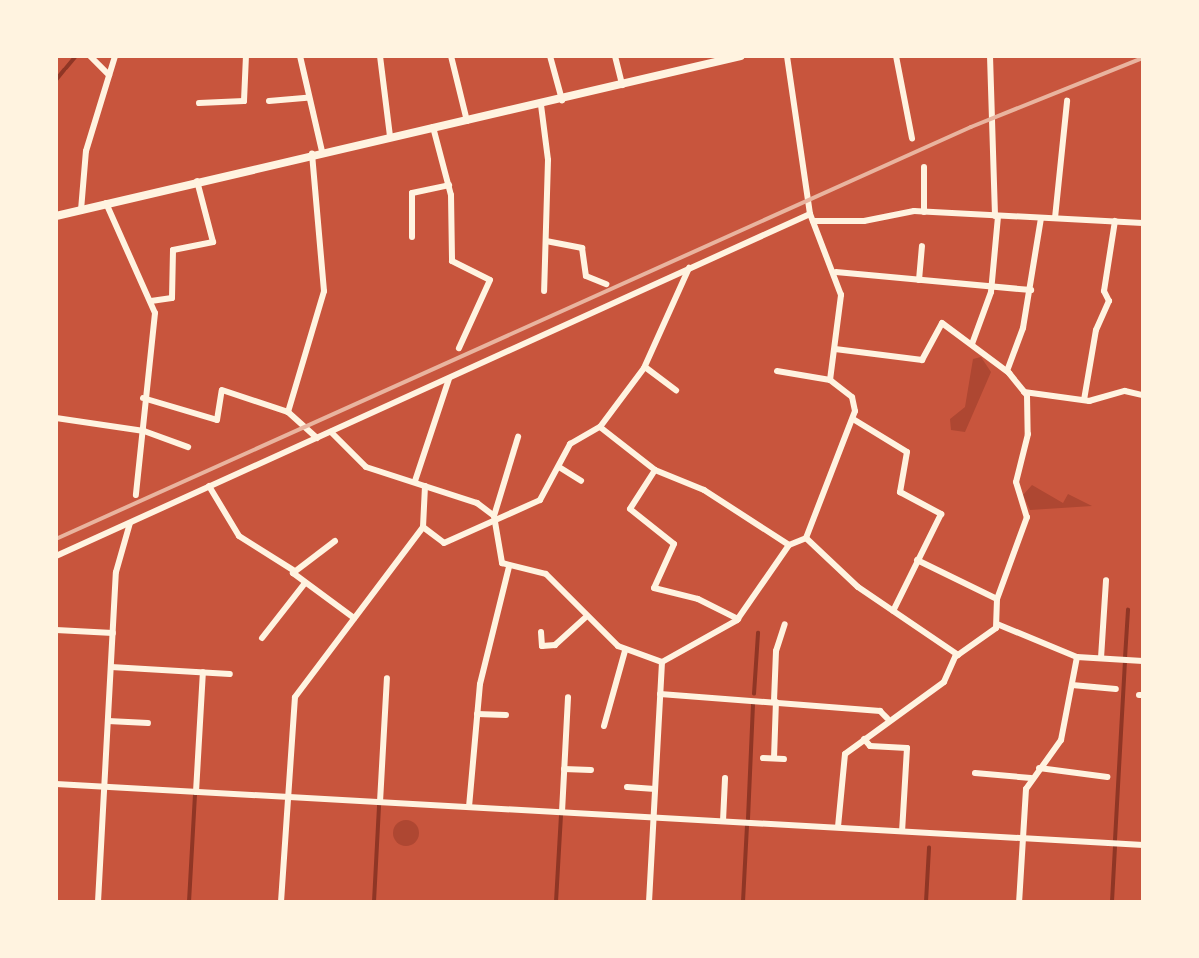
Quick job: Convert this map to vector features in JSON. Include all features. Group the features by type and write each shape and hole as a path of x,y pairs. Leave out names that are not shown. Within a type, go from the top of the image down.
{"main road":[{"path":"56,216 312,153 562,100 711,59 741,56"}],"street":[{"path":"90,56 109,75"},
{"path":"81,210 86,150 115,56"},
{"path":"199,103 244,101 246,56"},
{"path":"300,56 307,98 322,151"},
{"path":"380,56 390,136"},
{"path":"451,56 467,121"},
{"path":"550,56 562,100"},
{"path":"615,56 622,85"},
{"path":"787,56 811,217 836,272 842,306 831,380"},
{"path":"897,56 912,138"},
{"path":"972,344 993,286 996,216 990,56"},
{"path":"269,101 307,98"},
{"path":"1055,218 1067,101"},
{"path":"541,105 546,241 544,290"},
{"path":"433,127 449,186 452,261 491,280 459,348"},
{"path":"288,412 324,290 312,153"},
{"path":"924,167 924,212"},
{"path":"151,302 172,298 173,250 213,242 196,180"},
{"path":"412,237 412,193 449,186"},
{"path":"106,203 151,302 156,322 143,398 136,495"},
{"path":"56,556 690,268 811,217 924,212 1143,223"},
{"path":"1007,371 1031,290 1041,218"},
{"path":"1084,400 1096,330 1109,301 1104,291 1115,221"},
{"path":"546,241 582,248 586,276 606,284"},
{"path":"919,280 922,246"},
{"path":"423,527 444,543 494,518 540,500 570,444 600,427 645,367 690,268"},
{"path":"836,272 1031,290"},
{"path":"835,349 922,360 942,323 1007,371 1024,392 1028,434 1016,482 1027,517 997,599 997,624"},
{"path":"645,367 676,390"},
{"path":"517,437 494,518 496,553 509,566 546,574 625,651 662,662 738,619 789,545 806,538 852,419 855,401 831,380 777,371"},
{"path":"415,481 449,379"},
{"path":"143,398 217,420 222,390 288,412 317,438"},
{"path":"1024,392 1084,400 1125,391 1143,395"},
{"path":"56,418 140,430 188,447"},
{"path":"852,419 907,452 900,492 941,514 937,532 917,560 892,611"},
{"path":"600,427 655,470 710,494 789,545"},
{"path":"331,432 366,467 465,496 494,518"},
{"path":"559,467 581,481"},
{"path":"655,470 629,509 674,544 654,588 698,598 738,619"},
{"path":"209,486 239,536 293,570 305,583 354,618"},
{"path":"281,902 286,797 295,697 423,527 425,486"},
{"path":"98,902 117,567 130,523"},
{"path":"806,538 892,611 958,655"},
{"path":"293,570 335,541"},
{"path":"917,560 997,599"},
{"path":"470,807 477,714 509,566"},
{"path":"1101,659 1106,580"},
{"path":"262,638 305,583"},
{"path":"541,632 542,646 555,645 587,616"},
{"path":"774,758 776,651 785,624"},
{"path":"838,827 843,759 887,718 944,682 958,655 997,624"},
{"path":"997,624 1077,657 1143,661"},
{"path":"56,630 113,633"},
{"path":"604,726 625,651"},
{"path":"1019,902 1022,837 1031,778 1061,740 1077,657"},
{"path":"649,902 662,662"},
{"path":"111,667 230,674"},
{"path":"196,792 203,672"},
{"path":"380,802 387,678"},
{"path":"1072,685 1116,689"},
{"path":"660,694 880,711 887,718"},
{"path":"562,812 568,697"},
{"path":"477,714 506,715"},
{"path":"108,721 148,723"},
{"path":"864,739 870,746 907,748 902,831"},
{"path":"763,758 784,759"},
{"path":"1039,768 1108,777"},
{"path":"564,769 591,770"},
{"path":"975,773 1031,778"},
{"path":"723,821 725,778"},
{"path":"56,784 1143,845"},
{"path":"627,787 655,789"}],"shaded area":[{"path":"981,357 991,372 965,432 951,430 950,419 965,407 973,359"},
{"path":"1032,485 1063,503 1068,494 1092,506 1030,510 1023,495"},
{"path":"406,820 415,824 419,833 415,842 406,846 397,842 393,833 397,824"}],"waterway":[{"path":"66,68 76,56"},
{"path":"56,80 64,70"},
{"path":"1125,658 1128,610"},
{"path":"754,694 758,633"},
{"path":"1115,840 1125,662"},
{"path":"748,819 753,705"},
{"path":"189,902 195,795"},
{"path":"374,902 379,805"},
{"path":"556,902 561,815"},
{"path":"743,902 747,825"},
{"path":"1112,902 1115,846"},
{"path":"926,902 929,848"}],"railway":[{"path":"56,539 971,127 1143,58"}]}
